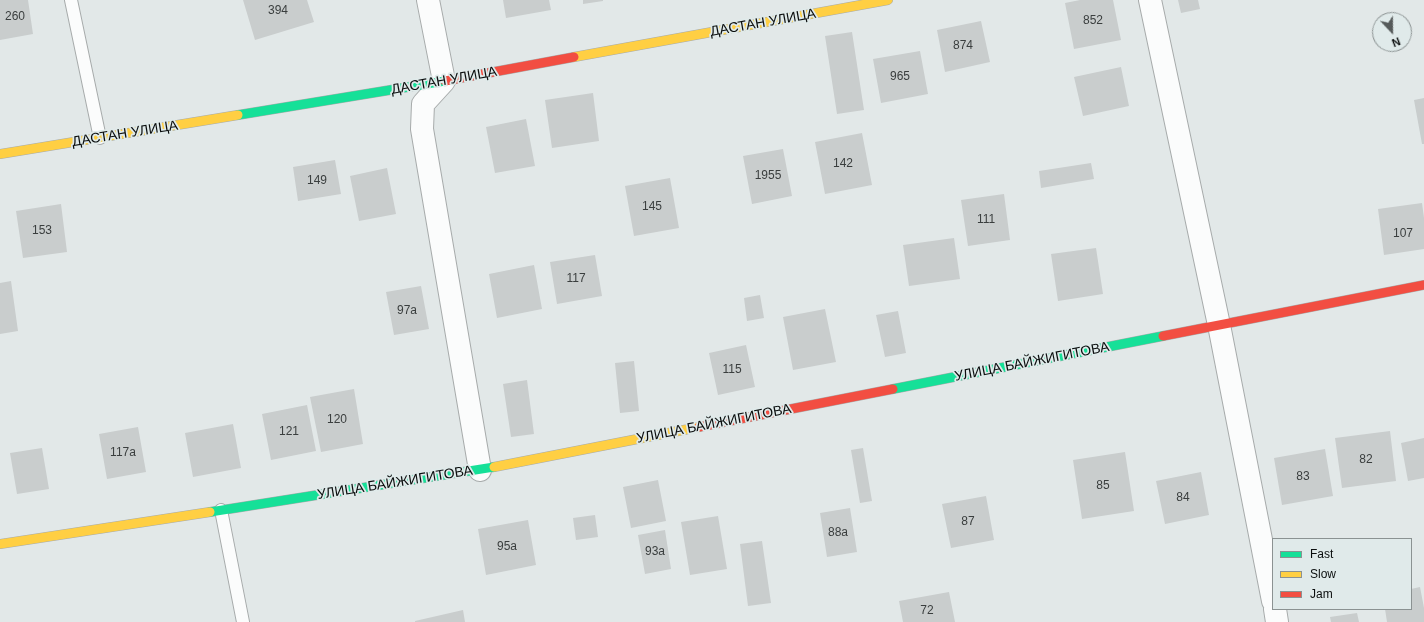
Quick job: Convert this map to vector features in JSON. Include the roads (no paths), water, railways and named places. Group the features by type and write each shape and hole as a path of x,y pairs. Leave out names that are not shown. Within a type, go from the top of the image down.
{"street":[{"path":"428,0 444,81 423,104 422,129 480,470"},
{"name":"ДАСТАН УЛИЦА","path":"0,154 444,81 888,0"},
{"path":"1150,0 1219,325 1272,596"},
{"name":"УЛИЦА БАЙЖИГИТОВА","path":"0,544 480,470 1424,284"},
{"path":"1275,610 1277,622"}],"lane":[{"path":"71,0 100,138"},
{"path":"221,510 243,622"}]}
